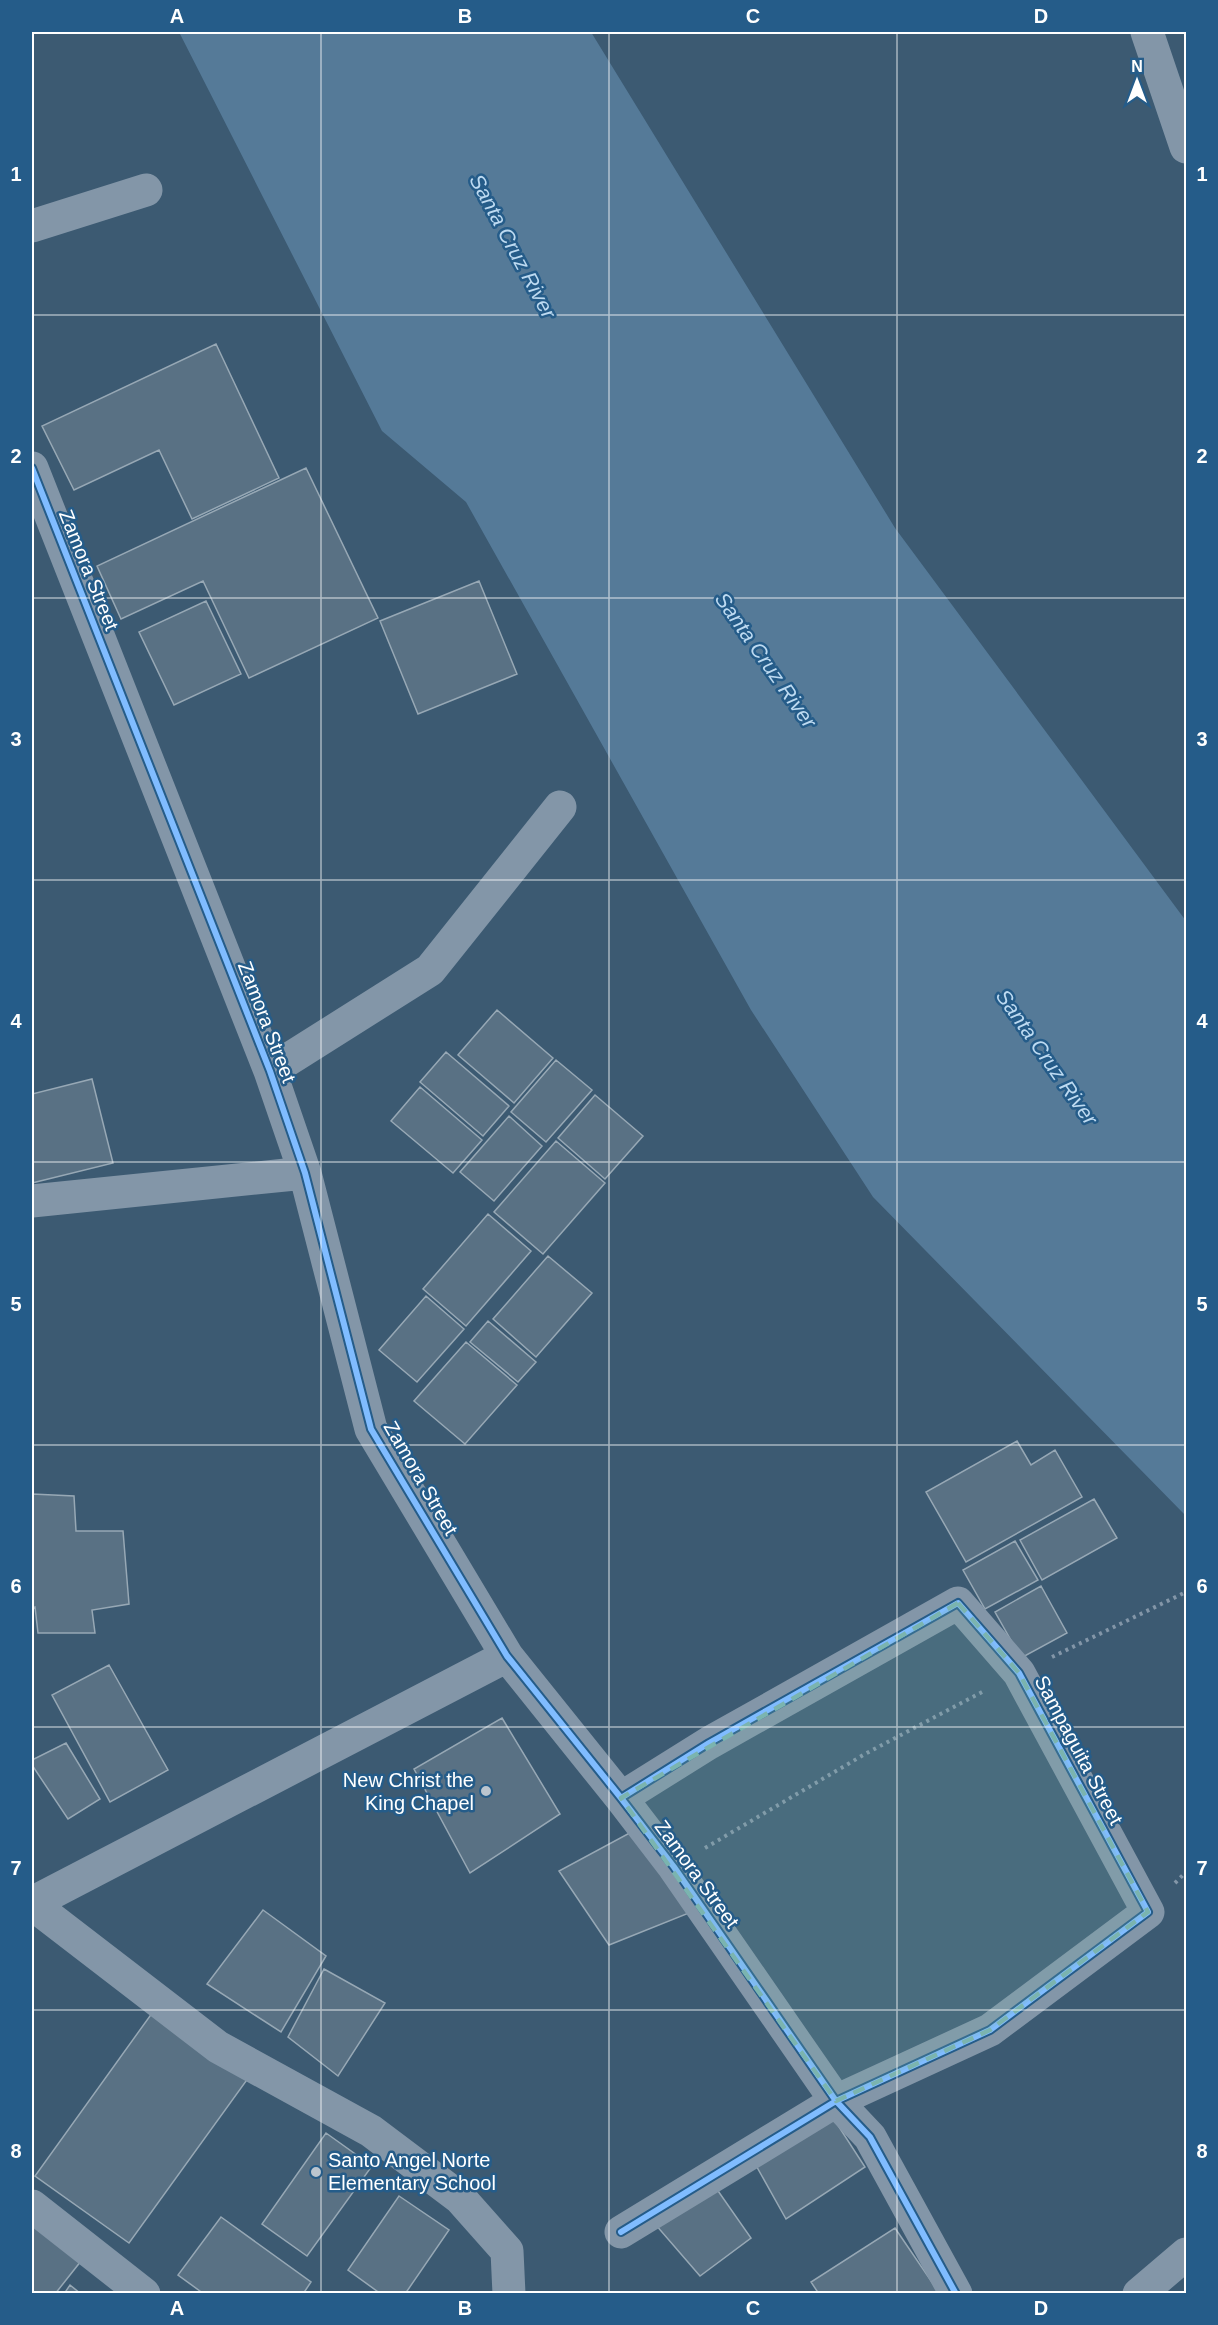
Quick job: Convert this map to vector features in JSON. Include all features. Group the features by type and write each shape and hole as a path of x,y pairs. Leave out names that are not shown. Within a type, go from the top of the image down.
{"street":[{"path":"1147,32 1186,147"},
{"path":"32,226 146,190"},
{"name":"Zamora Street","path":"32,468 270,1071 305,1173 371,1429 507,1656 674,1867 836,2101 870,2137 956,2294"},
{"path":"270,1071 430,970 560,807"},
{"path":"32,1202 305,1173"},
{"name":"Sampaguita Street","path":"621,1798 709,1743 958,1603 1019,1673 1148,1912 990,2030 836,2101"},
{"path":"507,1656 32,1903 218,2047 371,2131 460,2198 507,2251 509,2294"},
{"path":"621,2232 836,2101"},
{"path":"32,2206 144,2294"},
{"path":"1139,2294 1186,2254"}],"path":[{"path":"674,1867 865,1754 1019,1673 1186,1592"}],"highlighted area":[{"path":"958,1603 1019,1673 1148,1912 990,2030 836,2101 621,1798"}],"water":[{"name":"Santa Cruz River","path":"179,32 591,32 895,528 1186,921 1186,1516 873,1197 751,1010 466,502 382,431"}],"building":[{"path":"216,344 279,478 192,519 159,450 74,490 42,426"},
{"path":"306,468 378,618 249,678 203,581 121,619 97,566"},
{"path":"479,581 517,674 418,714 380,621"},
{"path":"206,601 241,674 174,705 139,632"},
{"path":"497,1010 553,1058 514,1103 458,1055"},
{"path":"446,1052 509,1106 483,1136 420,1082"},
{"path":"556,1060 592,1090 546,1142 511,1112"},
{"path":"92,1079 113,1163 32,1183 32,1094"},
{"path":"420,1087 482,1140 453,1173 391,1121"},
{"path":"595,1095 643,1136 605,1179 558,1138"},
{"path":"509,1116 542,1146 494,1201 460,1172"},
{"path":"556,1141 605,1183 543,1254 494,1212"},
{"path":"488,1214 531,1251 466,1326 423,1289"},
{"path":"548,1256 592,1293 536,1357 493,1319"},
{"path":"426,1296 464,1329 417,1382 379,1350"},
{"path":"488,1321 536,1362 518,1382 470,1342"},
{"path":"466,1342 517,1385 465,1444 414,1401"},
{"path":"1017,1441 1031,1465 1055,1450 1082,1497 966,1562 926,1492"},
{"path":"32,1494 74,1496 76,1531 123,1531 129,1604 92,1610 95,1633 38,1633 35,1607 32,1608"},
{"path":"1094,1499 1117,1538 1042,1580 1020,1540"},
{"path":"1015,1541 1038,1580 985,1609 963,1570"},
{"path":"1041,1586 1067,1633 1021,1658 995,1612"},
{"path":"109,1665 168,1770 110,1802 52,1695"},
{"name":"New Christ the King Chapel","path":"502,1718 560,1814 470,1873 414,1769"},
{"path":"66,1743 100,1799 68,1819 32,1765 32,1760"},
{"path":"637,1829 694,1911 609,1945 559,1871"},
{"path":"263,1910 326,1956 281,2032 207,1984"},
{"path":"324,1969 385,2003 338,2076 288,2037"},
{"path":"155,2009 249,2077 129,2243 35,2176"},
{"path":"830,2113 865,2167 786,2219 753,2160"},
{"path":"326,2133 372,2166 307,2256 262,2224"},
{"path":"716,2188 751,2238 700,2276 655,2224"},
{"path":"399,2196 449,2230 405,2294 381,2294 348,2270"},
{"path":"221,2217 311,2282 303,2294 204,2294 178,2275"},
{"path":"32,2222 81,2261 55,2294 32,2294"},
{"path":"895,2228 940,2294 819,2294 811,2282"},
{"path":"70,2285 81,2294 64,2294"}],"cycle path":[{"path":"32,468 270,1071 305,1173 371,1429 507,1656 674,1867 836,2101 870,2137 956,2294"},
{"path":"621,1798 709,1743 958,1603 1019,1673 1148,1912 990,2030 836,2101 621,2232"}],"place":[{"name":"New Christ the King Chapel","path":"486,1791"},
{"name":"Santo Angel Norte Elementary School","path":"316,2172"}]}
